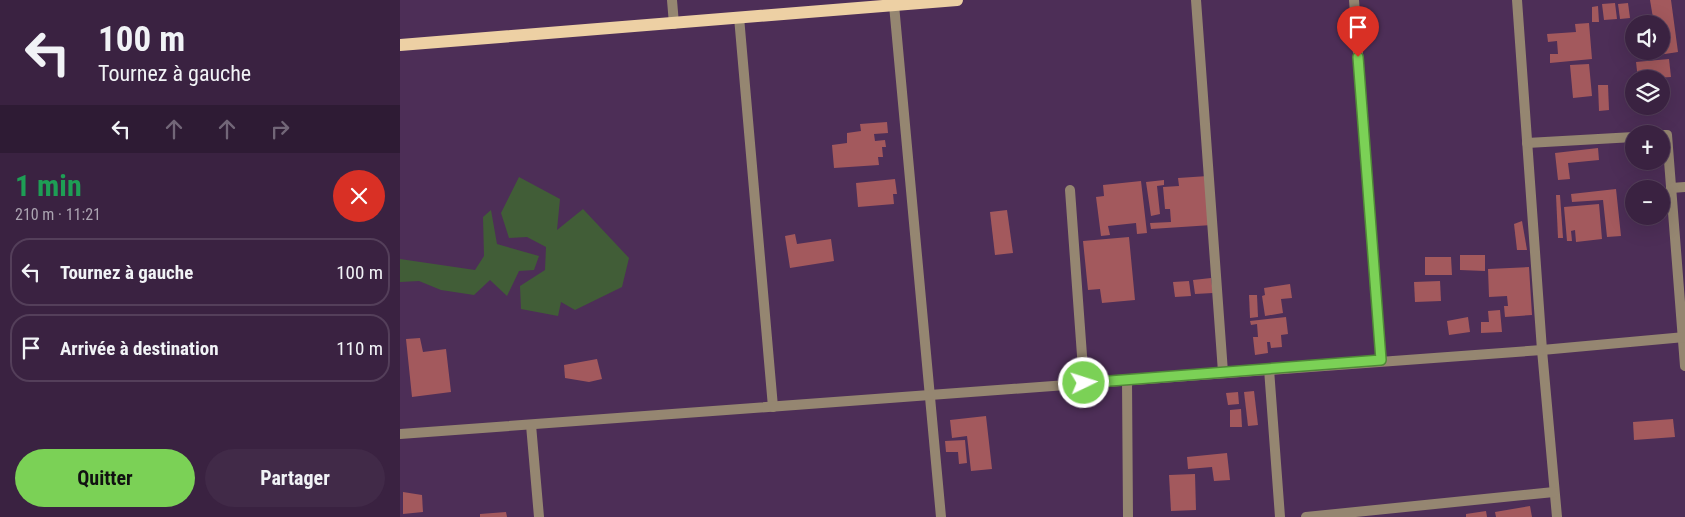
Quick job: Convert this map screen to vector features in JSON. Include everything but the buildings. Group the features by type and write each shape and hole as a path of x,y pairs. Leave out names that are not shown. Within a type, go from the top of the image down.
{"main road":[{"path":"400,45 957,0"}],"street":[{"path":"672,0 674,24"},
{"path":"1196,0 1223,372"},
{"path":"1354,0 1381,360"},
{"path":"1517,0 1542,350 1557,517"},
{"path":"894,5 941,517"},
{"path":"739,17 773,407"},
{"path":"1528,143 1625,137"},
{"path":"1670,170 1685,366"},
{"path":"1671,188 1685,187"},
{"path":"1070,190 1084,383"},
{"path":"400,434 1381,360 1542,350 1684,337"},
{"path":"1269,369 1280,517"},
{"path":"1128,380 1128,517"},
{"path":"531,425 538,517"},
{"path":"1306,517 1392,512 1554,492"}],"green space":[{"path":"519,177 560,199 557,230 583,209 629,258 622,287 575,310 561,302 558,316 521,309 520,286 545,270 546,247 527,237 509,238 501,213"},
{"path":"491,210 497,244 539,256 534,270 519,271 507,296 490,280 474,295 441,290 419,281 400,282 400,259 475,270 484,256 483,217"}],"route":[{"path":"1084,383 1381,360 1358,57"}]}
